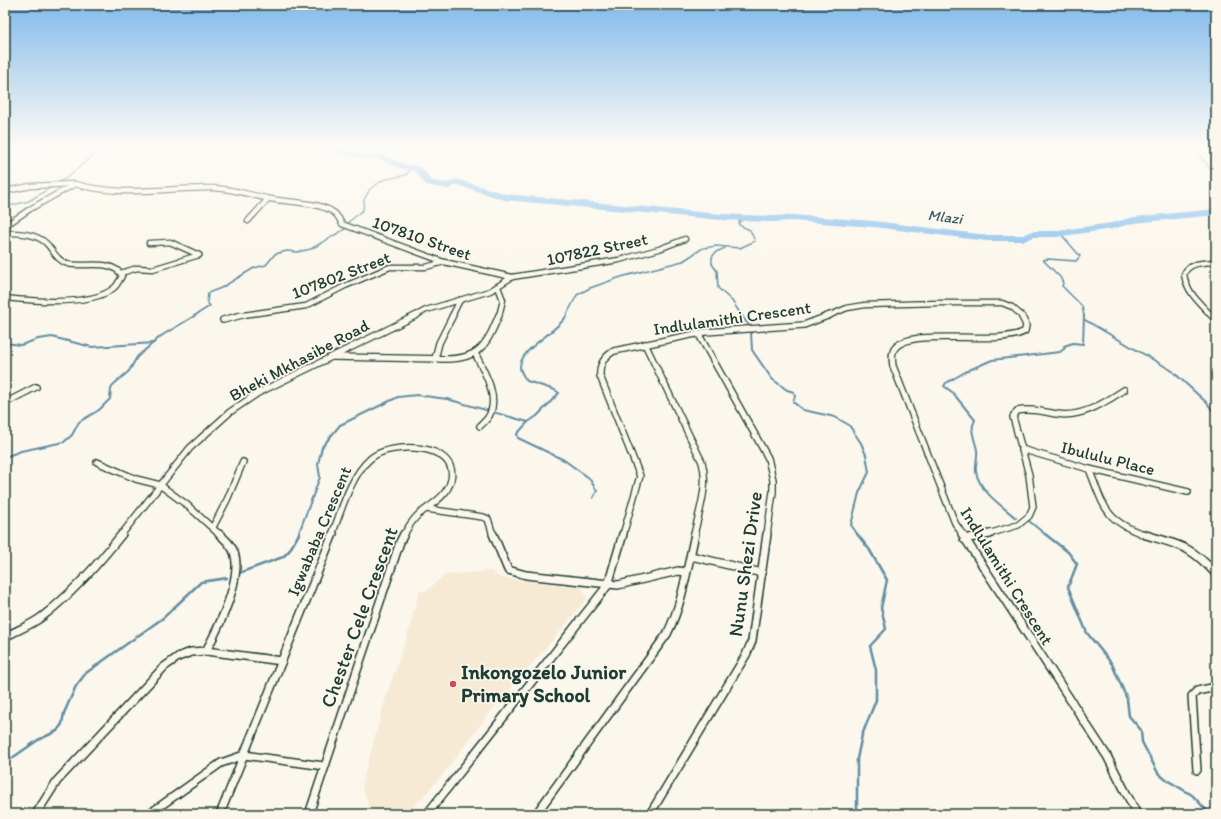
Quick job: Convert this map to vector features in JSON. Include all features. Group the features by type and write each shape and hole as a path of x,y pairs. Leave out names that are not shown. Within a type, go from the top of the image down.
{"street":[{"path":"5,191 31,186 48,185"},
{"path":"72,185 5,227 7,233 30,235 40,238 59,259 67,263 113,267 121,273"},
{"path":"81,185 110,190 213,188 248,193 268,199 248,221"},
{"name":"107810 Street","path":"268,199 331,210 337,214 342,224 444,262 512,277"},
{"name":"107822 Street","path":"512,277 619,260 660,249 685,239"},
{"path":"121,273 137,268 153,269 199,254 172,241 159,240 149,243"},
{"name":"107802 Street","path":"223,320 238,315 306,306 345,286 390,267 426,267 444,262"},
{"path":"1216,262 1190,266 1185,270 1184,274 1186,284 1199,304 1216,319"},
{"path":"5,298 76,300 91,298 105,293 116,285 121,279 121,273"},
{"name":"Bheki Mkhasibe Road","path":"5,637 42,616 66,596 109,550 190,448 242,403 258,393 426,310 490,291 512,277"},
{"path":"330,357 435,359 461,358 475,354 483,345 501,309 503,298 498,287"},
{"path":"435,359 439,343 460,300"},
{"name":"Indlulamithi Crescent","path":"427,814 608,585 640,476 600,376 600,363 608,354 644,344 698,333 804,325 847,308 864,305 996,302 1007,304 1016,308 1021,314 1026,325 1025,331 1021,334 999,337 910,340 897,346 892,353 896,376 955,523 964,539 1107,756 1137,814"},
{"name":"Nunu Shezi Drive","path":"650,814 746,655 752,641 773,492 772,472 768,458 698,333"},
{"path":"536,814 667,634 678,611 691,556 705,484 705,473 693,442 644,344"},
{"path":"475,354 491,390 492,410 487,419 480,426"},
{"path":"5,404 36,387"},
{"path":"964,539 1014,527 1026,519 1032,511 1032,496 1013,417 1017,411 1026,409 1064,415 1088,411 1124,390"},
{"name":"Igwababa Crescent","path":"220,814 352,485 365,464 376,454 395,448 423,449 442,454 450,463 452,468 450,485 442,497 427,509"},
{"name":"Ibululu Place","path":"1021,449 1089,469 1188,492"},
{"path":"97,462 136,479 161,485 213,527 234,548 235,560 226,611 206,652"},
{"path":"213,527 227,500 243,462"},
{"path":"1089,469 1106,510 1118,522 1138,532 1175,543 1189,549 1216,574"},
{"path":"427,509 488,519 496,543 508,570 526,575 608,585 628,583 678,571 686,572"},
{"name":"Chester Cele Crescent","path":"309,814 400,542 413,520 427,509"},
{"path":"691,556 762,573"},
{"path":"36,814 57,781 72,764 164,667 178,657 191,652 206,652 282,661"},
{"path":"1197,770 1192,696 1197,691 1216,687"},
{"path":"149,814 221,763 244,755 324,766"}],"shaded area":[{"name":"Inkongozelo Junior Primary School","path":"491,571 501,578 582,587 587,598 488,715 440,778 407,814 369,814 367,799 362,788 365,773 386,697 410,627 419,591 426,591 445,575"}],"waterway":[{"path":"346,224 363,210 364,200 370,189 375,185"},
{"name":"Mlazi","path":"443,185 450,185"},
{"name":"Mlazi","path":"467,185 505,197 721,217 772,219 793,218 874,224 987,238 1024,238 1033,234 1055,234 1112,226 1134,220 1216,212"},
{"path":"5,207 29,201 53,186"},
{"path":"566,316 577,295 590,288 621,277 683,261 703,248 716,246 740,248 755,241 750,230 739,225 739,222 747,217"},
{"path":"194,316 210,306 207,302 208,293 221,288 254,268 266,265 275,254 287,251 297,252 311,249 345,229"},
{"path":"1060,233 1080,256 1076,261 1043,260 1060,277 1063,283 1062,286 1082,306 1084,316"},
{"path":"725,248 716,252 712,257 712,264 717,271 718,288 732,301 742,316"},
{"path":"153,343 161,336 196,315"},
{"path":"528,422 537,416 559,393 555,390 527,381 520,369 522,360 526,353 556,328 567,315"},
{"path":"741,315 748,324"},
{"path":"1016,518 992,498 978,479 976,472 977,450 972,431 975,420 952,392 944,386 946,383 967,371 992,360 1060,352 1065,348 1064,346 1073,343 1083,344 1084,316"},
{"path":"1085,320 1171,370 1207,403 1216,415"},
{"path":"751,333 752,350 772,379 787,390 794,392 795,396 793,402 803,410 835,417 849,425 861,443 866,455 869,472 859,493 851,525 858,535"},
{"path":"5,343 21,345 38,339 52,337 92,347 153,343"},
{"path":"5,457 21,451 64,442 72,435 79,422 99,410 110,399 111,389 114,384 129,371 137,357 153,343"},
{"path":"298,535 320,477 318,464 322,447 340,425 398,397 417,395 447,399 528,422"},
{"path":"528,422 517,434 518,438 564,460 589,478 597,491 593,498"},
{"path":"1029,521 1046,535"},
{"path":"239,573 283,557 289,551 299,534"},
{"path":"857,534 869,549 887,580 881,608 886,629 870,646 876,670 876,700 862,735 857,759 857,814"},
{"path":"1045,534 1068,552 1077,564 1068,587 1087,633 1112,664 1127,699 1129,716 1141,730 1142,742 1158,773 1165,779 1192,795 1210,814"},
{"path":"5,763 38,740 57,731 62,724 64,713 76,686 86,673 163,618 201,582 227,578"}],"place":[{"name":"Inkongozelo Junior Primary School","path":"453,684"}]}
